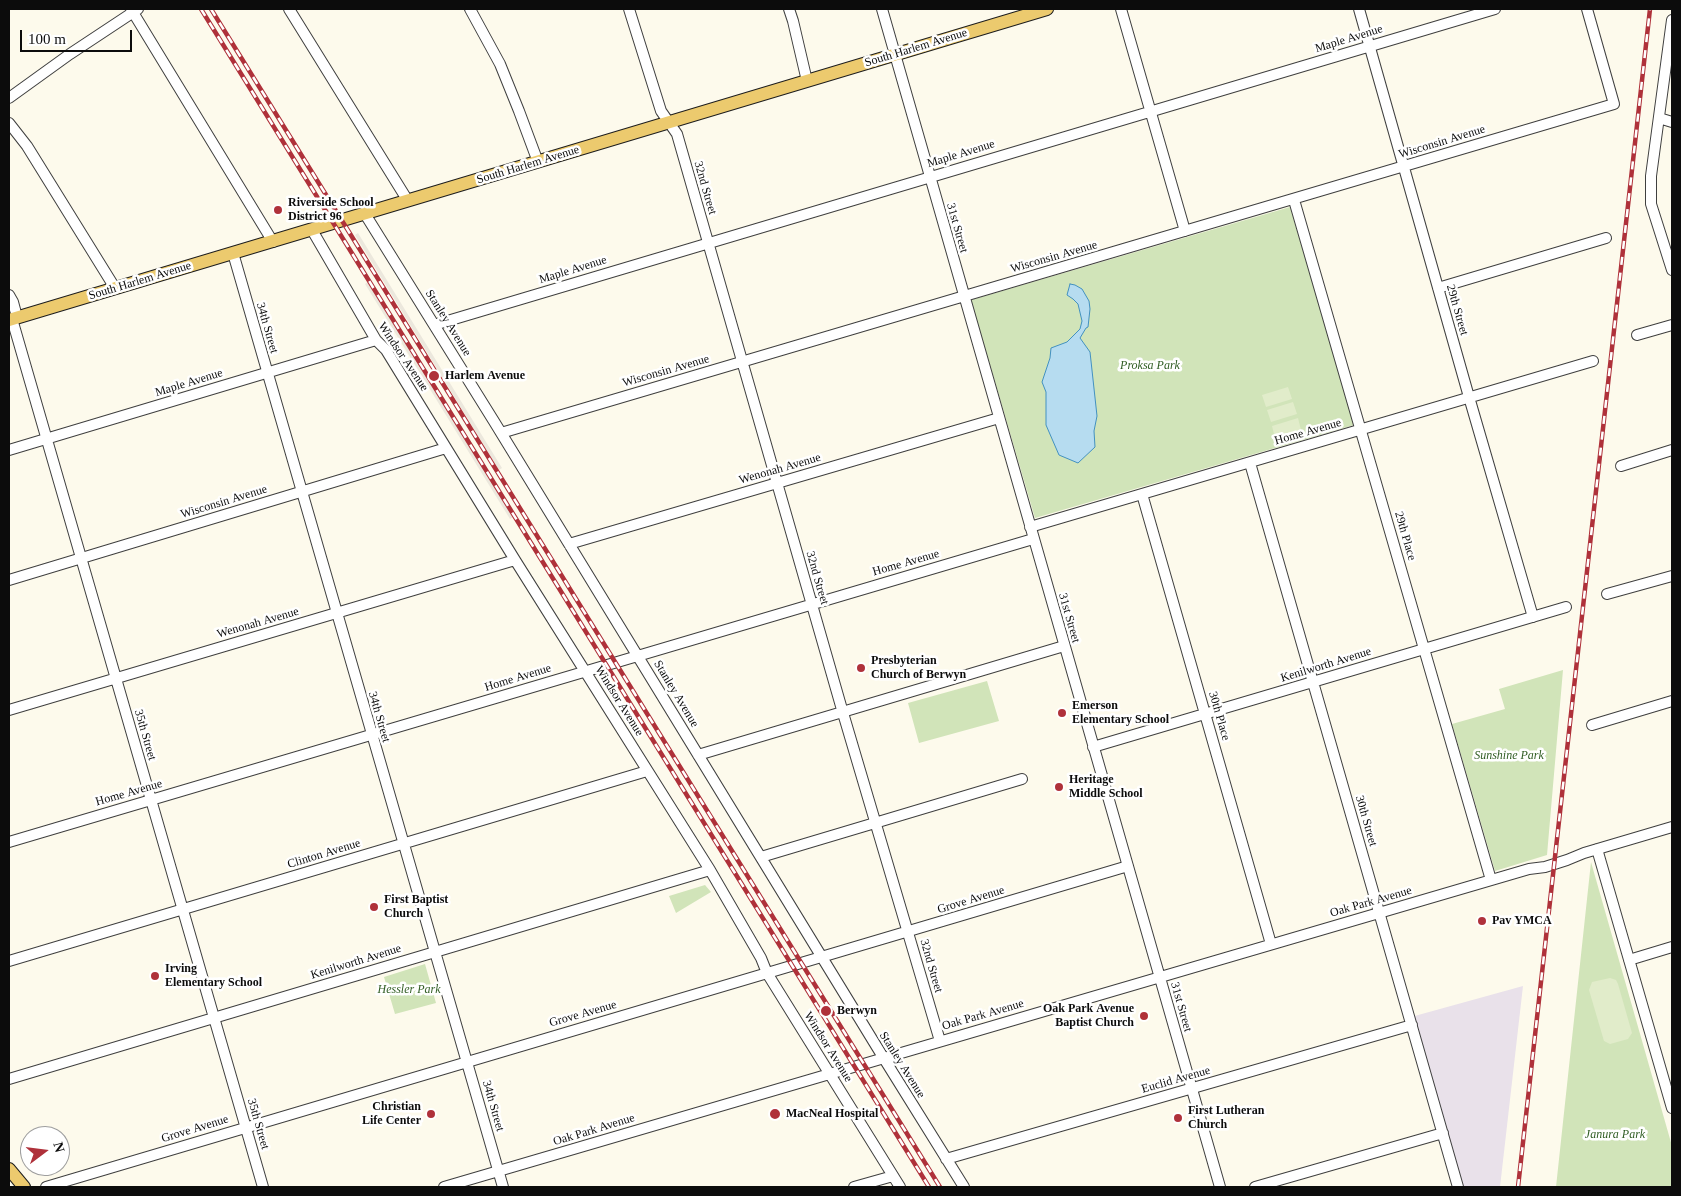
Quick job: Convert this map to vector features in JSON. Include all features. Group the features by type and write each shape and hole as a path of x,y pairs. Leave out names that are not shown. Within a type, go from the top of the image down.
{"main road":[{"name":"South Harlem Avenue","path":"13,319 1048,9"},
{"path":"9,1169 24,1187"}],"street":[{"path":"288,9 408,201"},
{"path":"470,9 500,64 520,111 538,162"},
{"name":"32nd Street","path":"629,9 662,111 677,134 843,713 940,1041"},
{"path":"789,9 794,21 807,81"},
{"name":"31st Street","path":"882,9 1220,1187"},
{"path":"1121,9 1185,232"},
{"name":"29th Street","path":"1359,9 1533,617"},
{"name":"Maple Avenue","path":"434,324 1495,9"},
{"name":"Wisconsin Avenue","path":"501,433 1614,104 1587,9"},
{"path":"9,98 134,10 273,242"},
{"path":"1672,20 1651,176 1651,204 1668,240 1672,270"},
{"path":"1659,118 1672,122"},
{"path":"9,123 27,146 115,288"},
{"name":"29th Place","path":"1294,200 1491,880"},
{"name":"Stanley Avenue","path":"365,214 964,1187"},
{"name":"Windsor Avenue","path":"312,230 376,340 386,350 515,560 710,870 761,958 767,973 900,1187"},
{"path":"1438,288 1606,238"},
{"name":"34th Street","path":"233,253 503,1187"},
{"name":"35th Street","path":"9,295 13,302 13,319 47,439 263,1187"},
{"path":"1637,335 1672,325"},
{"name":"Maple Avenue","path":"9,450 376,340"},
{"name":"Home Avenue","path":"1030,527 1593,360"},
{"name":"Wenonah Avenue","path":"568,544 999,418"},
{"name":"Wisconsin Avenue","path":"9,580 446,448"},
{"path":"1621,466 1672,450"},
{"name":"30th Street","path":"1250,463 1458,1187"},
{"name":"30th Place","path":"1142,494 1271,944"},
{"name":"Home Avenue","path":"9,842 1034,539"},
{"name":"Wenonah Avenue","path":"9,710 515,560"},
{"path":"1607,594 1672,576"},
{"name":"Kenilworth Avenue","path":"1094,747 1566,607"},
{"path":"698,755 1064,646"},
{"path":"1592,724 1672,701"},
{"name":"Clinton Avenue","path":"9,961 403,842 647,771"},
{"path":"761,857 1022,779"},
{"name":"Oak Park Avenue","path":"444,1187 1529,869 1543,860 1566,854 1584,853 1672,827"},
{"path":"1597,849 1672,1108"},
{"name":"Grove Avenue","path":"46,1187 1128,866"},
{"name":"Kenilworth Avenue","path":"9,1079 710,870"},
{"path":"1629,960 1672,947"},
{"name":"Euclid Avenue","path":"946,1159 1412,1025"},
{"path":"1661,1070 1672,1067"},
{"path":"1255,1187 1443,1133"},
{"path":"854,1187 893,1176"}],"shaded area":[{"path":"358,233 502,468 499,470 355,235"},
{"path":"368,282 513,517 510,519 365,284"},
{"path":"1523,986 1500,1187 1461,1187 1411,1017"}],"green space":[{"name":"Proksa Park","path":"1290,207 1354,425 1035,518 971,300"},
{"path":"1288,387 1292,399 1266,407 1262,395"},
{"path":"1293,402 1297,414 1271,422 1267,410"},
{"path":"1298,418 1301,430 1275,438 1272,426"},
{"name":"Sunshine Park","path":"1563,670 1547,855 1495,871 1452,724 1505,709 1499,689"},
{"path":"987,681 999,721 919,743 908,703"},
{"name":"Janura Park","path":"1591,862 1672,1146 1672,1187 1556,1187"},
{"path":"705,885 711,892 676,913 669,896"},
{"name":"Hessler Park","path":"425,964 436,1003 395,1014 384,977"},
{"path":"1610,978 1616,980 1618,984 1632,1033 1628,1039 1610,1044 1604,1041 1589,990 1592,982"}],"water":[{"path":"1070,284 1082,289 1089,301 1088,327 1080,338 1090,352 1097,416 1094,431 1095,447 1078,463 1059,455 1046,425 1046,392 1042,382 1050,358 1051,348 1067,342 1080,329 1082,321 1078,304 1067,295"}],"railway":[{"path":"201,9 929,1187"},
{"path":"211,9 940,1187"},
{"path":"1518,1187 1650,9"}],"place":[{"name":"Riverside School District 96","path":"278,210"},
{"name":"Harlem Avenue","path":"434,376"},
{"name":"Presbyterian Church of Berwyn","path":"861,668"},
{"name":"Emerson Elementary School","path":"1062,713"},
{"name":"Heritage Middle School","path":"1059,787"},
{"name":"First Baptist Church","path":"374,907"},
{"name":"Pav YMCA","path":"1482,921"},
{"name":"Irving Elementary School","path":"155,976"},
{"name":"Berwyn","path":"826,1011"},
{"name":"Oak Park Avenue Baptist Church","path":"1144,1016"},
{"name":"Christian Life Center","path":"431,1114"},
{"name":"MacNeal Hospital","path":"775,1114"},
{"name":"First Lutheran Church","path":"1178,1118"}]}
